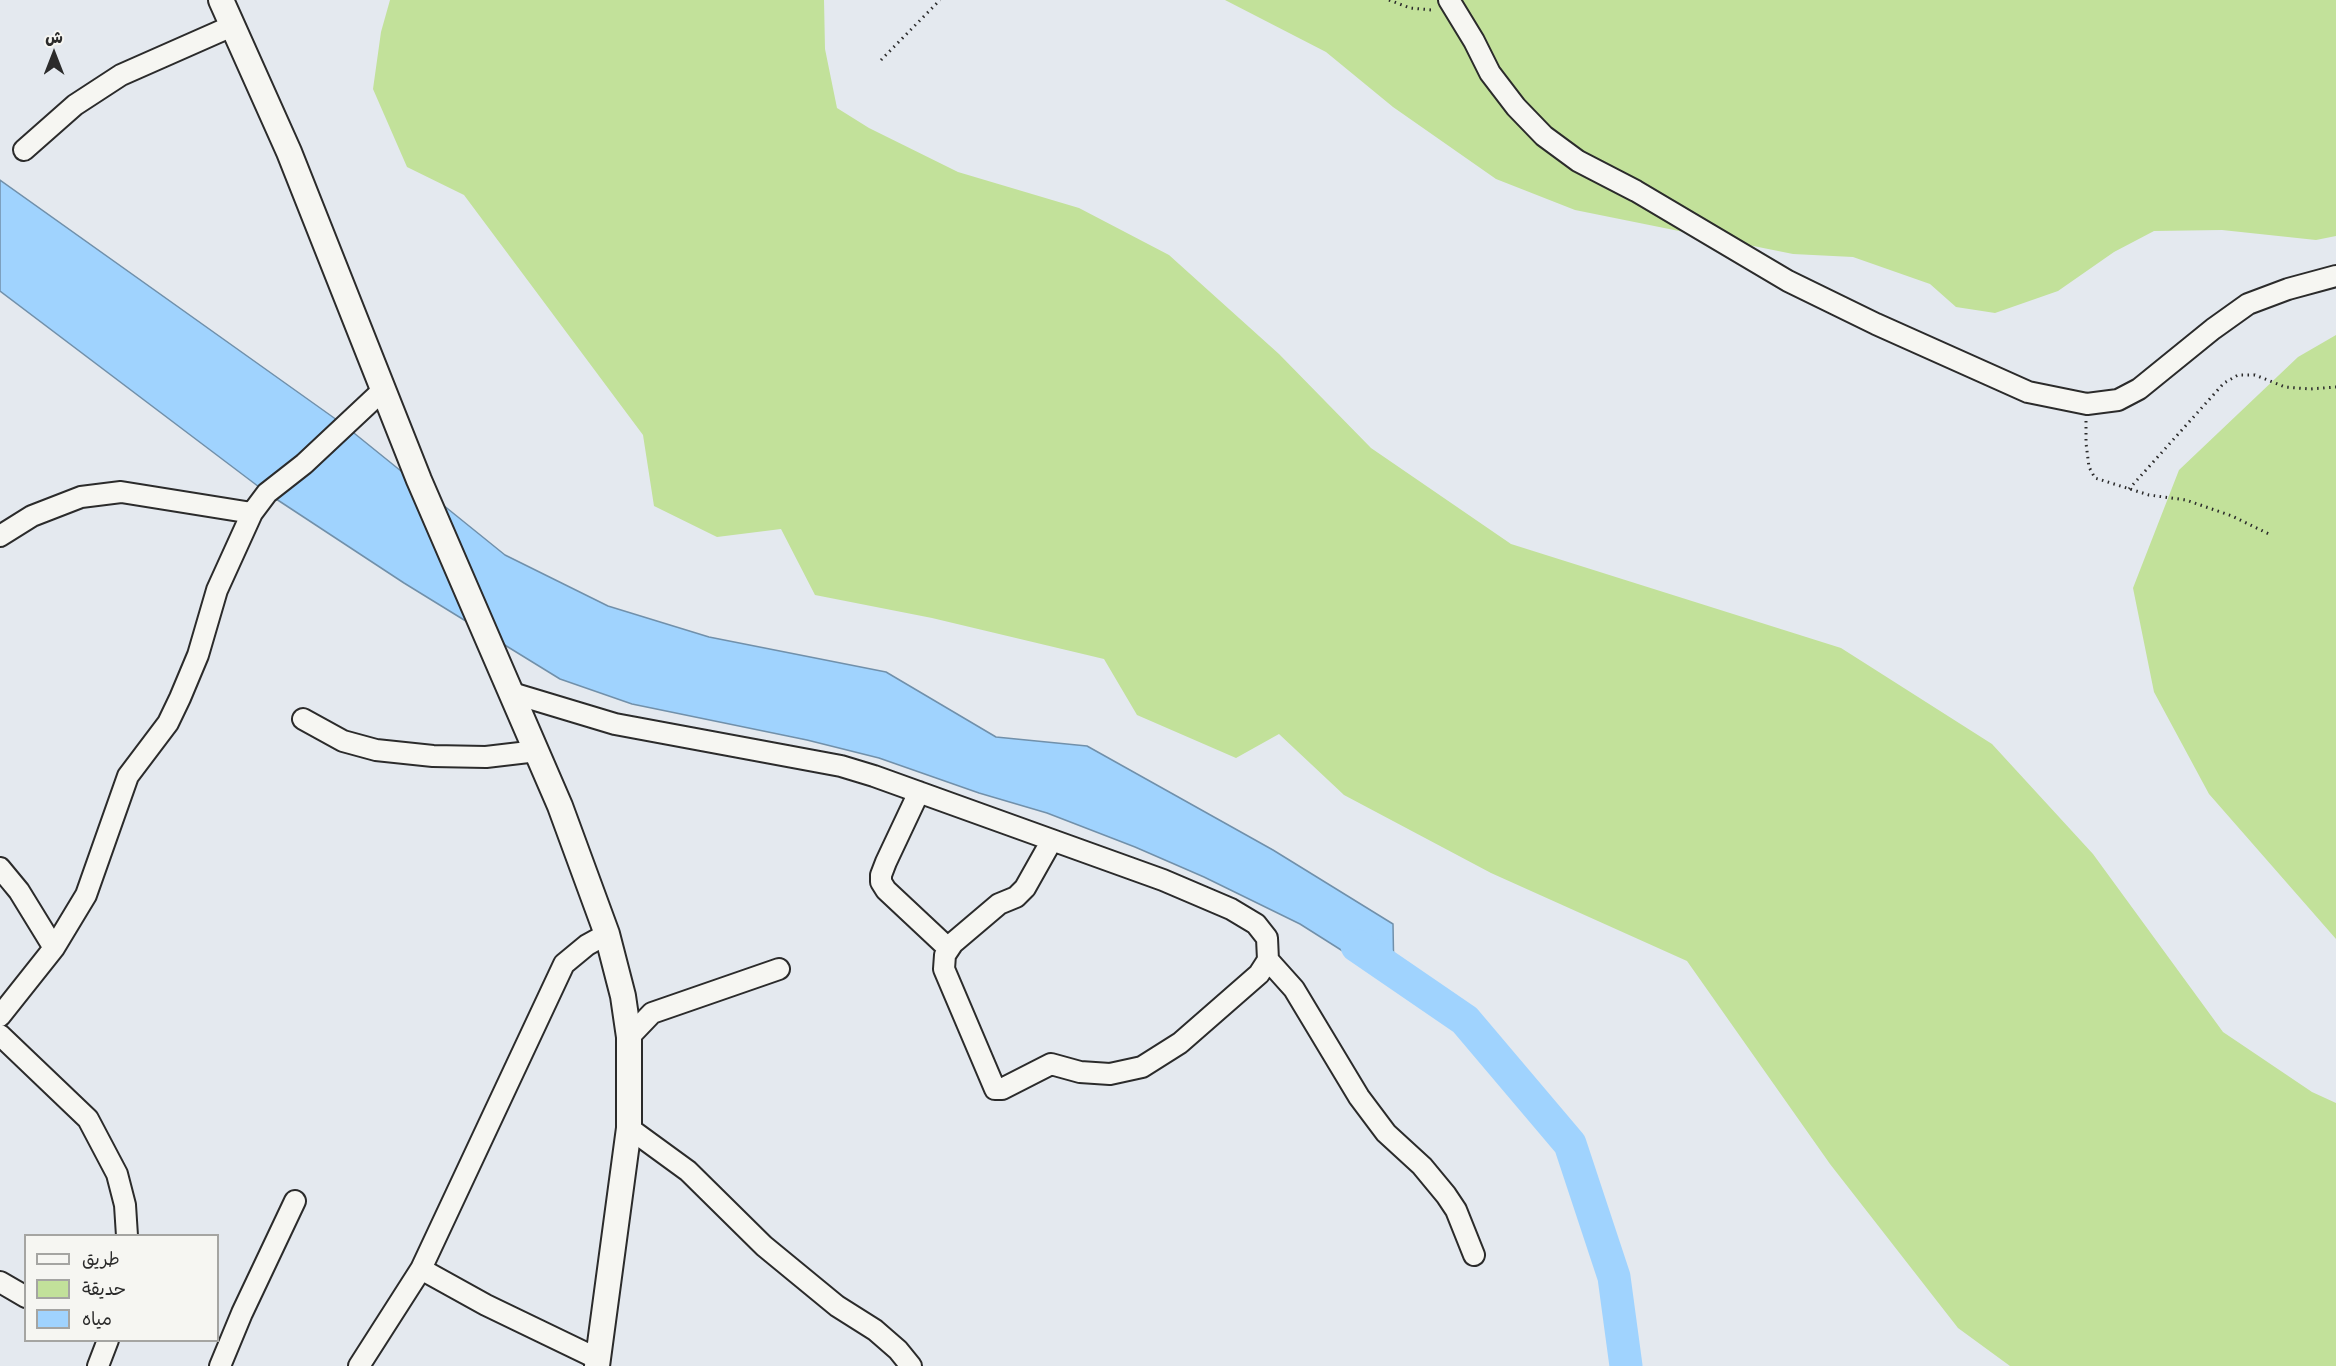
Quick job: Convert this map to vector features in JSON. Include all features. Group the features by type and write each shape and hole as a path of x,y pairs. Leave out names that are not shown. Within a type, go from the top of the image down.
{"street":[{"path":"221,0 289,152 419,480 560,806 607,934 623,996 629,1037 629,1128 598,1363 421,1269"},
{"path":"1452,6 1474,41 1490,73 1516,107 1544,136 1578,161 1636,192 1788,281 1876,324 2028,392 2087,404 2118,400 2139,389 2213,329 2248,304 2288,289 2336,276"},
{"path":"24,150 75,105 121,75 232,26"},
{"path":"0,1016 54,948 86,895 128,776 168,723 180,698 198,656 217,590 252,513 267,493 304,464 383,390"},
{"path":"0,536 32,516 81,497 121,492 252,513"},
{"path":"512,693 615,724 841,766 919,792 1163,880 1231,909 1256,924 1267,938 1268,960 1259,974 1180,1042 1142,1067 1110,1074 1080,1072 1052,1064 1002,1089 995,1089 944,969 945,955 952,943 999,904 1016,897 1025,888 1052,840"},
{"path":"303,719 343,741 375,750 433,756 476,757 537,751"},
{"path":"919,792 886,862 881,882 886,890 949,949"},
{"path":"0,868 19,891 54,948"},
{"path":"359,1366 421,1269 564,963 587,945 607,934"},
{"path":"1268,960 1294,989 1359,1097 1386,1133 1422,1166 1446,1195 1456,1210 1474,1255"},
{"path":"629,1037 652,1013 780,969"},
{"path":"0,1035 88,1119 117,1174 125,1205 127,1234"},
{"path":"629,1128 688,1171 765,1246 837,1306 875,1330 911,1366"},
{"path":"220,1366 242,1313 295,1201"},
{"path":"0,1282 24,1296"},
{"path":"98,1366 108,1342"}],"path":[{"path":"881,60 940,0"},
{"path":"1389,0 1410,8 1452,6"},
{"path":"2129,489 2224,383 2238,375 2255,375 2285,387 2310,389 2336,387"},
{"path":"2087,404 2086,443 2089,467 2096,478 2150,495 2186,500 2232,516 2271,535"}],"green space":[{"path":"390,0 824,0 825,49 837,108 869,128 958,172 1079,208 1169,255 1279,354 1371,448 1511,544 1841,648 1992,744 2093,854 2223,1032 2312,1092 2336,1103 2336,1366 2010,1366 1958,1328 1830,1164 1687,961 1491,873 1344,795 1279,734 1236,758 1137,715 1104,659 932,618 815,595 781,529 717,537 654,506 643,435 464,195 407,167 373,89 381,32"},
{"path":"1225,0 2336,0 2336,236 2316,240 2222,230 2154,231 2114,252 2058,291 1995,313 1956,307 1930,284 1853,257 1793,254 1575,210 1496,179 1393,107 1326,52"},
{"path":"2336,335 2336,939 2209,794 2154,692 2133,588 2179,470 2298,357"}],"water":[{"path":"0,180 344,425 505,555 608,606 709,637 886,672 996,737 1087,746 1273,850 1393,924 1394,980 1368,967 1300,924 1204,877 1047,813 979,793 879,758 807,740 632,704 560,679 404,583 267,493 0,291"}],"waterway":[{"path":"1357,946 1465,1020 1570,1144 1614,1277 1626,1366"}]}
